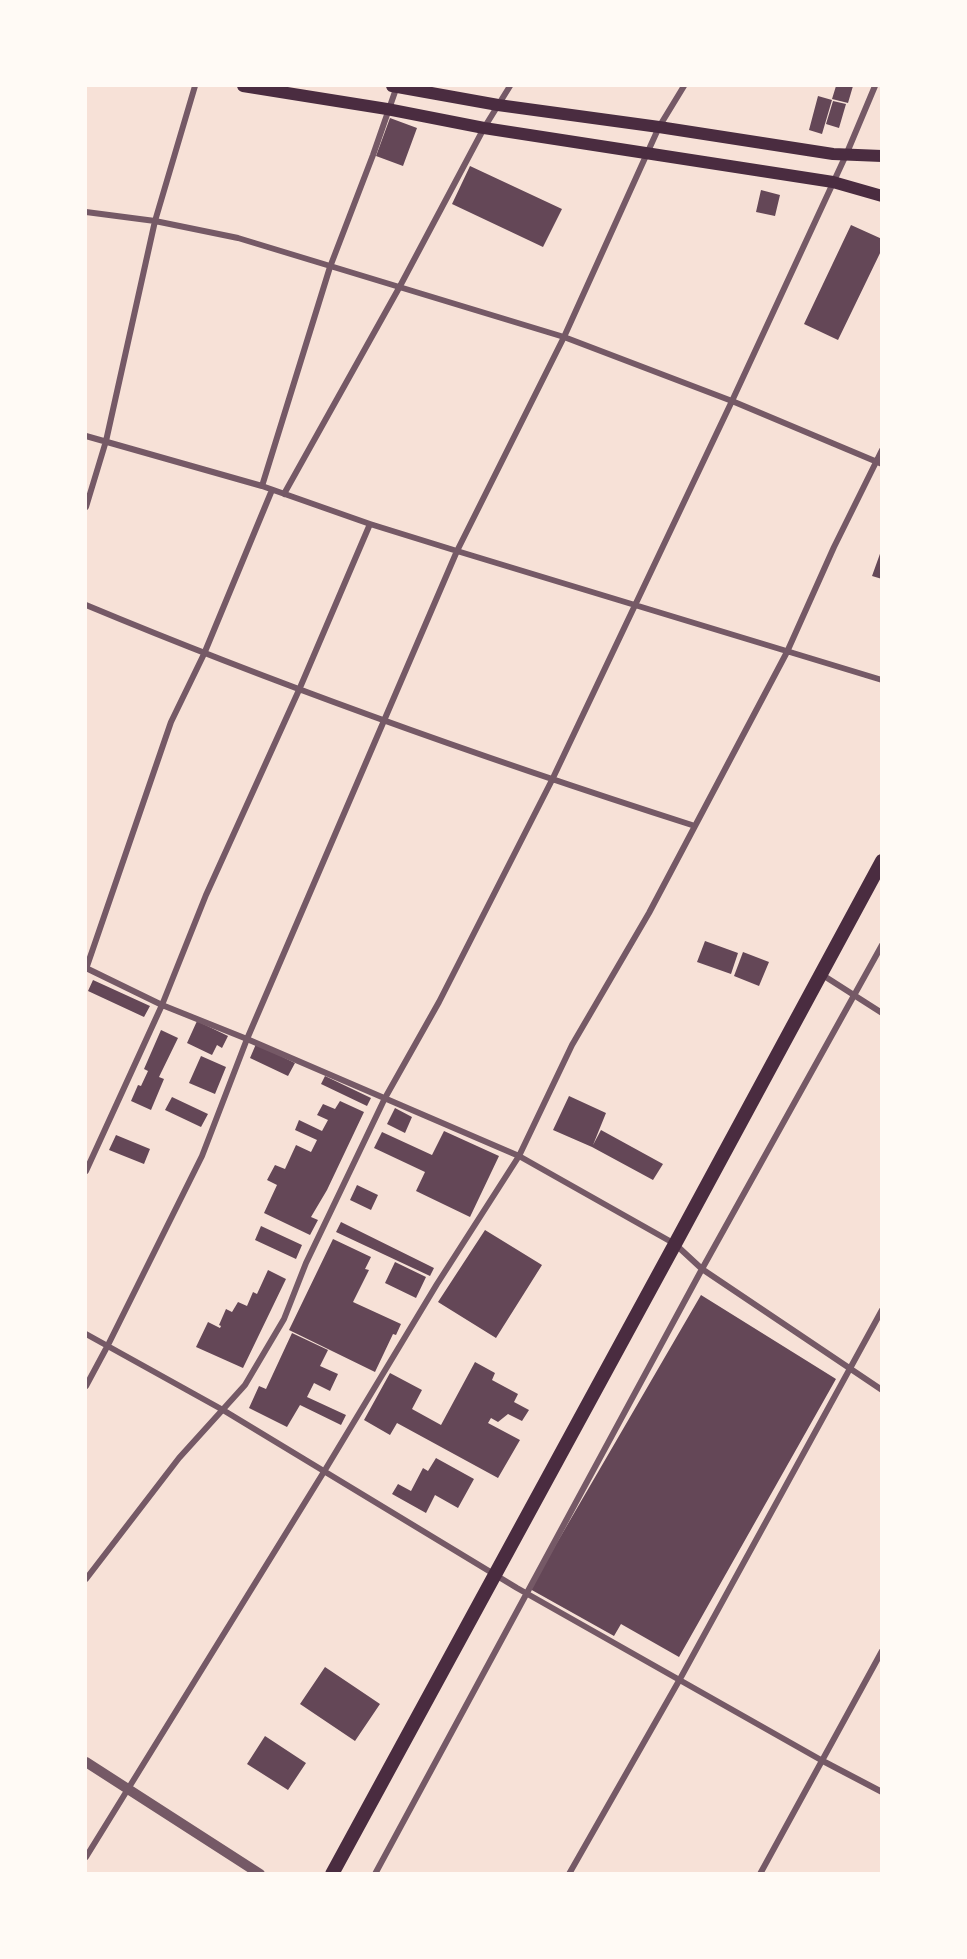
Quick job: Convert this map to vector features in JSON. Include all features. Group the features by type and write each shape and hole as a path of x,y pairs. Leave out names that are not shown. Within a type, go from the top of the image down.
{"main road":[{"path":"243,86 387,109 484,128 833,182 882,196"},
{"path":"395,86 498,105 846,155 882,156"},
{"path":"332,1874 882,861"}],"street":[{"path":"86,507 106,441 155,221 195,86"},
{"path":"262,486 330,267 373,155 395,86"},
{"path":"284,494 399,288 484,128 510,86"},
{"path":"86,1386 202,1156 248,1039 457,551 564,337 659,127 684,86"},
{"path":"86,1579 179,1458 244,1385 284,1319 306,1263 385,1098 439,1002 552,780 732,401 846,155 875,86"},
{"path":"86,212 155,221 238,238 564,337 732,401 879,463"},
{"path":"86,436 262,486 370,524 882,680"},
{"path":"86,1857 437,1284 519,1156 573,1045 649,913 787,652 834,547 879,463 882,450"},
{"path":"272,490 204,654 171,722 86,968 162,1005 248,1039 519,1156 675,1244 702,1269 882,1390"},
{"path":"86,1171 162,1005 211,884 299,690 370,524"},
{"path":"86,605 299,690 552,780 695,826"},
{"path":"375,1874 702,1269 882,945"},
{"path":"821,974 882,1013"},
{"path":"569,1874 680,1679 882,1310"},
{"path":"86,1334 223,1410 528,1594 821,1760 882,1792"},
{"path":"760,1874 882,1651"},
{"path":"86,1762 260,1874"}],"building":[{"path":"836,86 853,86 848,103 832,99"},
{"path":"818,96 832,100 822,134 809,130"},
{"path":"833,101 846,104 839,128 826,124"},
{"path":"390,118 417,128 403,166 376,156"},
{"path":"470,166 562,209 543,247 452,204"},
{"path":"761,190 780,195 775,216 756,212"},
{"path":"851,225 882,239 882,249 838,340 804,324"},
{"path":"882,551 882,579 872,576"},
{"path":"705,941 738,953 731,974 697,962"},
{"path":"743,952 769,962 759,986 734,976"},
{"path":"93,980 150,1006 144,1017 88,991"},
{"path":"197,1021 228,1036 222,1048 217,1045 212,1055 187,1043"},
{"path":"161,1030 178,1038 159,1077 164,1079 151,1110 131,1101 148,1071 144,1069"},
{"path":"256,1044 295,1063 288,1076 250,1058"},
{"path":"201,1056 226,1067 215,1094 189,1083"},
{"path":"325,1076 371,1098 367,1106 321,1084"},
{"path":"569,1096 606,1113 593,1145 601,1130 663,1164 653,1180 592,1147 553,1130"},
{"path":"172,1097 208,1114 201,1127 165,1110"},
{"path":"340,1101 364,1112 327,1190 311,1217 318,1220 310,1235 264,1213 277,1185 267,1180 275,1165 285,1169 296,1145 311,1152 317,1140 295,1130 299,1120 322,1131 328,1120 317,1115 323,1104 335,1109"},
{"path":"395,1108 412,1117 405,1133 387,1124"},
{"path":"444,1131 499,1156 470,1217 416,1191 425,1172 374,1148 382,1132 432,1155"},
{"path":"116,1135 150,1149 144,1164 109,1150"},
{"path":"357,1185 378,1195 371,1210 350,1200"},
{"path":"341,1222 434,1268 430,1276 336,1232"},
{"path":"261,1226 302,1245 296,1259 255,1240"},
{"path":"485,1230 542,1265 496,1338 438,1302"},
{"path":"333,1239 371,1257 365,1269 369,1270 353,1302 401,1324 396,1335 393,1334 375,1372 289,1330"},
{"path":"395,1262 426,1277 416,1298 385,1283"},
{"path":"268,1270 286,1279 243,1368 196,1347 208,1322 220,1328 219,1325 226,1309 232,1312 238,1302 247,1306 253,1292 257,1294"},
{"path":"701,1295 836,1379 679,1657 621,1624 614,1636 530,1589"},
{"path":"292,1333 328,1350 320,1366 338,1374 330,1391 314,1383 307,1397 346,1415 341,1425 300,1405 287,1427 249,1408 259,1386 266,1389"},
{"path":"475,1362 495,1373 492,1380 518,1394 514,1402 529,1410 522,1421 508,1414 498,1422 491,1418 488,1423 520,1440 498,1478 397,1423 390,1435 364,1420 390,1373 422,1390 412,1409 441,1425"},
{"path":"436,1458 474,1479 458,1508 435,1495 426,1513 392,1494 398,1484 411,1491 423,1468 428,1471"},
{"path":"325,1667 380,1704 355,1741 300,1704"},
{"path":"265,1736 306,1763 288,1790 247,1764"}]}
